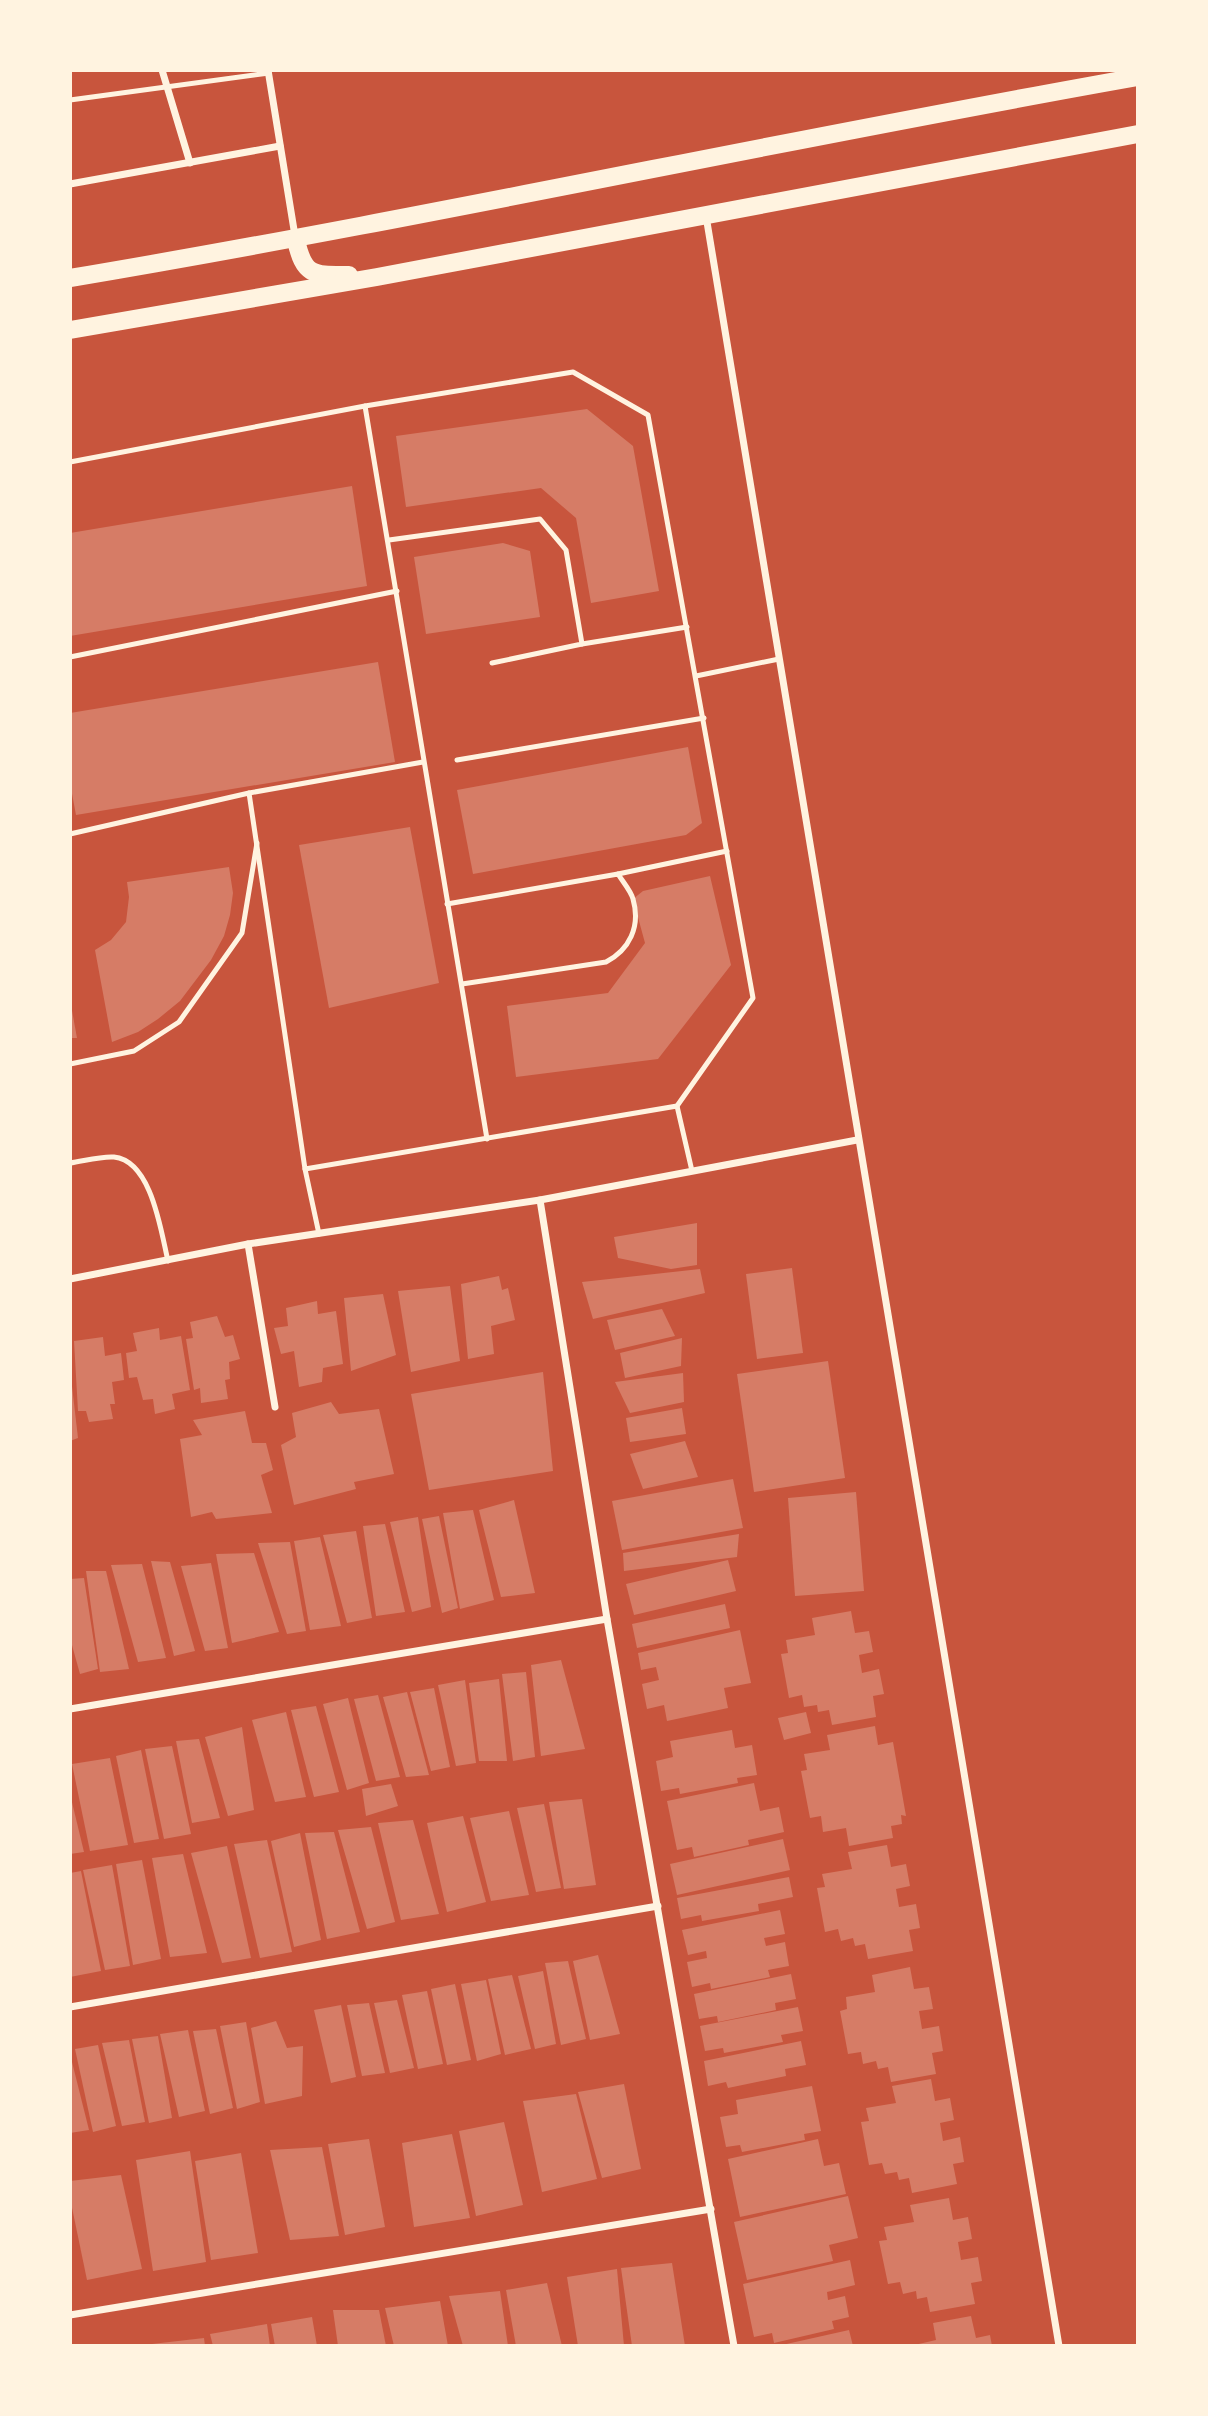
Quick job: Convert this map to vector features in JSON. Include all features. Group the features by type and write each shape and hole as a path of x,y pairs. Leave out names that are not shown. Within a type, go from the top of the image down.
{"main road":[{"path":"70,278 296,240 910,117 1138,77"},
{"path":"70,330 377,277 1138,134"},
{"path":"296,240 301,264 311,271 377,277"}],"street":[{"path":"162,70 190,163"},
{"path":"269,71 296,240"},
{"path":"70,184 281,146"},
{"path":"705,215 1059,2346"},
{"path":"70,1279 248,1244 540,1200 857,1140"},
{"path":"540,1200 607,1619 734,2346"},
{"path":"248,1244 275,1408"},
{"path":"70,1709 607,1619"},
{"path":"70,2007 658,1906"},
{"path":"70,2315 711,2208"}],"lane":[{"path":"70,100 269,71"},
{"path":"70,462 365,406 573,372 649,415 753,998 677,1106 305,1169"},
{"path":"365,406 487,1139"},
{"path":"389,540 540,519 566,550 582,644"},
{"path":"70,657 397,591"},
{"path":"492,663 582,644 687,627"},
{"path":"696,676 779,659"},
{"path":"457,760 704,718"},
{"path":"70,834 249,793 423,762"},
{"path":"249,793 305,1169 319,1234"},
{"path":"70,1064 134,1051 179,1022 242,933 257,839"},
{"path":"447,904 618,874 727,850"},
{"path":"462,985 606,962 624,953 634,930 633,899 618,874"},
{"path":"677,1106 692,1171"},
{"path":"70,1163 116,1157 135,1169 149,1188 168,1261"}],"building":[{"path":"587,409 633,446 659,591 591,603 576,518 541,488 406,507 396,436"},
{"path":"352,486 367,586 70,636 70,533"},
{"path":"503,543 530,551 540,617 426,634 414,557"},
{"path":"378,662 395,762 76,815 70,783 70,713"},
{"path":"688,747 702,823 686,835 473,874 457,790"},
{"path":"410,827 439,983 329,1008 299,845"},
{"path":"229,867 233,893 230,915 224,936 211,960 180,1001 138,1032 112,1042 95,950 111,940 126,922 129,897 127,882"},
{"path":"710,876 731,965 658,1059 516,1077 507,1006 608,993 645,943 633,899 643,891"},
{"path":"71,1005 77,1038 70,1038"},
{"path":"697,1223 697,1265 671,1269 618,1258 614,1237"},
{"path":"792,1268 803,1353 757,1359 746,1274"},
{"path":"700,1269 705,1293 593,1319 582,1282"},
{"path":"499,1276 502,1290 508,1288 515,1320 491,1326 494,1354 468,1359 461,1284"},
{"path":"450,1286 460,1361 411,1372 398,1291"},
{"path":"383,1294 396,1355 351,1371 344,1298"},
{"path":"317,1301 318,1314 336,1311 343,1364 323,1368 322,1382 299,1387 294,1351 281,1354 274,1328 288,1326 286,1308"},
{"path":"662,1309 675,1336 615,1350 607,1320"},
{"path":"217,1316 225,1337 233,1335 240,1359 229,1362 230,1379 225,1380 228,1399 201,1403 200,1388 194,1390 186,1339 193,1338 190,1322"},
{"path":"159,1328 160,1340 181,1336 190,1390 172,1394 175,1409 155,1414 153,1399 143,1400 137,1377 129,1378 126,1353 137,1351 133,1333"},
{"path":"103,1337 105,1356 121,1353 124,1380 112,1382 115,1404 110,1404 113,1419 89,1422 86,1411 78,1411 74,1341"},
{"path":"682,1338 681,1366 625,1378 620,1353"},
{"path":"828,1361 845,1478 754,1492 737,1374"},
{"path":"70,1369 78,1438 70,1441"},
{"path":"543,1372 553,1471 429,1490 411,1394"},
{"path":"683,1373 684,1402 630,1413 615,1382"},
{"path":"331,1402 339,1414 379,1409 394,1474 354,1482 356,1489 294,1505 281,1445 296,1437 292,1413"},
{"path":"682,1408 686,1434 630,1442 626,1418"},
{"path":"245,1411 252,1443 266,1443 273,1470 261,1475 272,1513 216,1519 212,1512 191,1517 180,1439 202,1435 193,1420"},
{"path":"685,1441 698,1477 643,1489 630,1454"},
{"path":"733,1479 743,1528 622,1550 612,1501"},
{"path":"856,1492 864,1591 795,1596 788,1498"},
{"path":"514,1500 535,1593 501,1597 479,1510"},
{"path":"473,1510 494,1600 460,1609 443,1513"},
{"path":"439,1516 458,1608 442,1613 422,1519"},
{"path":"418,1517 431,1607 412,1612 390,1522"},
{"path":"385,1524 405,1612 376,1616 363,1526"},
{"path":"356,1531 372,1618 347,1623 323,1535"},
{"path":"739,1534 737,1557 624,1571 623,1553"},
{"path":"320,1537 341,1626 310,1630 294,1541"},
{"path":"290,1542 306,1631 287,1634 258,1543"},
{"path":"254,1553 279,1632 232,1643 216,1554"},
{"path":"728,1560 736,1591 634,1615 626,1584"},
{"path":"151,1561 170,1562 195,1651 174,1656"},
{"path":"211,1563 228,1648 205,1651 181,1566"},
{"path":"142,1564 166,1658 138,1662 111,1565"},
{"path":"86,1571 106,1571 129,1669 100,1672"},
{"path":"84,1578 98,1669 80,1674 70,1638 70,1579"},
{"path":"725,1604 730,1628 637,1648 632,1624"},
{"path":"851,1611 855,1633 869,1631 873,1652 859,1655 862,1673 879,1669 884,1694 873,1696 876,1717 832,1725 829,1710 818,1712 817,1705 804,1707 802,1695 789,1698 781,1654 788,1653 786,1640 815,1635 812,1618"},
{"path":"740,1630 751,1683 724,1688 728,1708 667,1721 664,1705 647,1709 642,1684 659,1680 656,1667 641,1670 638,1653"},
{"path":"561,1660 585,1749 541,1756 531,1665"},
{"path":"526,1672 535,1757 513,1761 502,1674"},
{"path":"499,1679 507,1761 479,1761 469,1683"},
{"path":"465,1680 476,1763 456,1766 438,1685"},
{"path":"434,1688 450,1767 431,1771 410,1692"},
{"path":"407,1692 429,1775 406,1777 383,1697"},
{"path":"378,1695 400,1777 376,1781 354,1699"},
{"path":"348,1698 369,1783 347,1790 323,1704"},
{"path":"316,1706 339,1792 314,1797 291,1710"},
{"path":"286,1712 306,1797 275,1802 252,1720"},
{"path":"806,1712 811,1733 784,1740 778,1718"},
{"path":"875,1726 878,1745 893,1742 906,1816 901,1815 902,1824 891,1826 893,1838 849,1846 846,1828 823,1832 821,1816 810,1818 801,1771 807,1770 804,1754 830,1750 827,1735"},
{"path":"242,1727 254,1810 228,1816 205,1737"},
{"path":"732,1730 735,1748 752,1745 757,1775 737,1778 738,1783 680,1794 679,1788 661,1791 656,1761 673,1757 670,1741"},
{"path":"199,1739 220,1818 192,1823 176,1741"},
{"path":"172,1746 191,1834 164,1839 145,1749"},
{"path":"141,1750 159,1839 134,1843 116,1756"},
{"path":"110,1758 128,1845 90,1851 72,1764"},
{"path":"754,1783 760,1811 779,1807 784,1832 748,1840 749,1845 694,1857 692,1847 677,1850 667,1801"},
{"path":"391,1784 398,1806 366,1816 362,1789"},
{"path":"70,1794 84,1852 70,1854"},
{"path":"582,1799 596,1885 564,1889 549,1802"},
{"path":"544,1804 561,1888 536,1892 517,1808"},
{"path":"509,1811 529,1895 491,1901 470,1818"},
{"path":"463,1816 486,1902 447,1912 427,1823"},
{"path":"413,1820 439,1914 401,1920 378,1823"},
{"path":"371,1827 395,1922 367,1929 338,1830"},
{"path":"334,1832 360,1932 327,1939 305,1833"},
{"path":"300,1833 321,1940 294,1947 271,1841"},
{"path":"783,1839 790,1870 677,1895 670,1864"},
{"path":"267,1840 292,1952 260,1958 234,1844"},
{"path":"887,1845 891,1867 906,1864 910,1886 896,1889 899,1907 916,1904 920,1928 909,1930 913,1951 868,1959 865,1944 855,1946 853,1938 841,1941 838,1929 825,1932 817,1888 825,1887 822,1874 852,1869 848,1852"},
{"path":"227,1846 251,1958 222,1963 191,1853"},
{"path":"183,1854 207,1953 170,1957 152,1858"},
{"path":"142,1860 161,1959 133,1965 116,1864"},
{"path":"112,1865 130,1966 105,1970 83,1870"},
{"path":"81,1871 101,1971 70,1977 70,1873"},
{"path":"789,1877 793,1897 758,1904 759,1911 702,1921 701,1915 681,1919 677,1898"},
{"path":"780,1910 785,1934 764,1938 766,1946 785,1942 789,1966 768,1970 770,1977 711,1989 710,1983 692,1987 687,1962 707,1958 706,1951 688,1955 682,1930"},
{"path":"598,1955 620,2034 590,2040 573,1961"},
{"path":"568,1961 586,2039 561,2045 545,1963"},
{"path":"910,1967 914,1989 929,1987 933,2009 919,2011 922,2029 939,2026 943,2051 932,2053 936,2074 891,2082 888,2067 878,2069 876,2061 863,2064 861,2052 848,2054 840,2011 847,2009 846,1997 875,1992 872,1975"},
{"path":"543,1971 556,2044 535,2049 518,1976"},
{"path":"791,1974 796,1999 775,2003 776,2010 718,2022 717,2016 699,2019 694,1994"},
{"path":"512,1975 531,2049 505,2055 488,1979"},
{"path":"486,1980 501,2054 477,2061 461,1984"},
{"path":"455,1984 471,2060 447,2065 431,1989"},
{"path":"427,1991 443,2064 418,2069 402,1995"},
{"path":"397,2000 414,2068 390,2073 374,2003"},
{"path":"369,2003 385,2073 362,2076 347,2005"},
{"path":"341,2005 356,2077 331,2083 314,2010"},
{"path":"798,2007 803,2031 781,2035 783,2042 724,2053 723,2048 705,2051 700,2026"},
{"path":"276,2021 287,2048 303,2046 302,2096 265,2104 251,2028"},
{"path":"246,2022 260,2102 237,2109 220,2026"},
{"path":"216,2029 233,2108 210,2114 193,2031"},
{"path":"188,2030 205,2111 179,2117 160,2034"},
{"path":"158,2036 172,2118 149,2123 132,2039"},
{"path":"129,2040 145,2122 122,2126 102,2043"},
{"path":"801,2041 806,2065 785,2069 786,2076 728,2088 726,2082 708,2086 704,2061"},
{"path":"98,2045 116,2126 93,2132 75,2049"},
{"path":"70,2054 89,2130 70,2133"},
{"path":"931,2079 935,2101 950,2098 954,2120 940,2123 943,2141 960,2137 964,2162 953,2164 957,2184 912,2193 909,2178 899,2180 897,2172 885,2174 882,2163 869,2165 861,2122 869,2121 866,2108 896,2103 892,2086"},
{"path":"624,2084 641,2169 602,2178 578,2092"},
{"path":"812,2086 821,2131 804,2134 805,2140 742,2152 740,2145 726,2147 720,2117 738,2114 736,2100"},
{"path":"576,2094 597,2179 542,2192 523,2101"},
{"path":"504,2122 523,2205 476,2216 459,2131"},
{"path":"452,2134 470,2218 414,2227 402,2143"},
{"path":"369,2139 385,2227 345,2235 328,2144"},
{"path":"818,2139 824,2166 839,2163 846,2194 740,2217 728,2159"},
{"path":"322,2147 339,2236 290,2240 270,2150"},
{"path":"190,2151 206,2262 153,2271 136,2160"},
{"path":"241,2153 258,2253 211,2260 195,2161"},
{"path":"121,2175 142,2269 87,2280 70,2198 70,2181"},
{"path":"848,2196 858,2238 829,2245 833,2261 747,2280 734,2222"},
{"path":"949,2198 953,2220 968,2217 972,2239 958,2242 961,2260 978,2257 982,2281 971,2283 975,2304 930,2312 927,2297 917,2299 916,2291 903,2294 900,2282 888,2284 879,2241 887,2240 884,2227 914,2222 910,2205"},
{"path":"850,2260 855,2285 827,2292 828,2300 845,2296 849,2317 832,2321 834,2329 774,2343 772,2333 754,2337 743,2284"},
{"path":"672,2263 685,2346 632,2346 621,2268"},
{"path":"617,2269 624,2346 578,2346 567,2277"},
{"path":"547,2283 562,2346 516,2346 506,2290"},
{"path":"500,2291 508,2346 463,2346 449,2296"},
{"path":"440,2301 448,2346 394,2346 385,2308"},
{"path":"333,2310 379,2310 386,2346 338,2346"},
{"path":"971,2316 976,2338 990,2335 992,2346 910,2346 936,2340 933,2323"},
{"path":"312,2317 317,2346 275,2346 271,2324"},
{"path":"267,2324 270,2346 213,2346 210,2334"},
{"path":"849,2330 853,2346 782,2346 782,2345"},
{"path":"204,2338 205,2346 152,2346 152,2344"}]}
